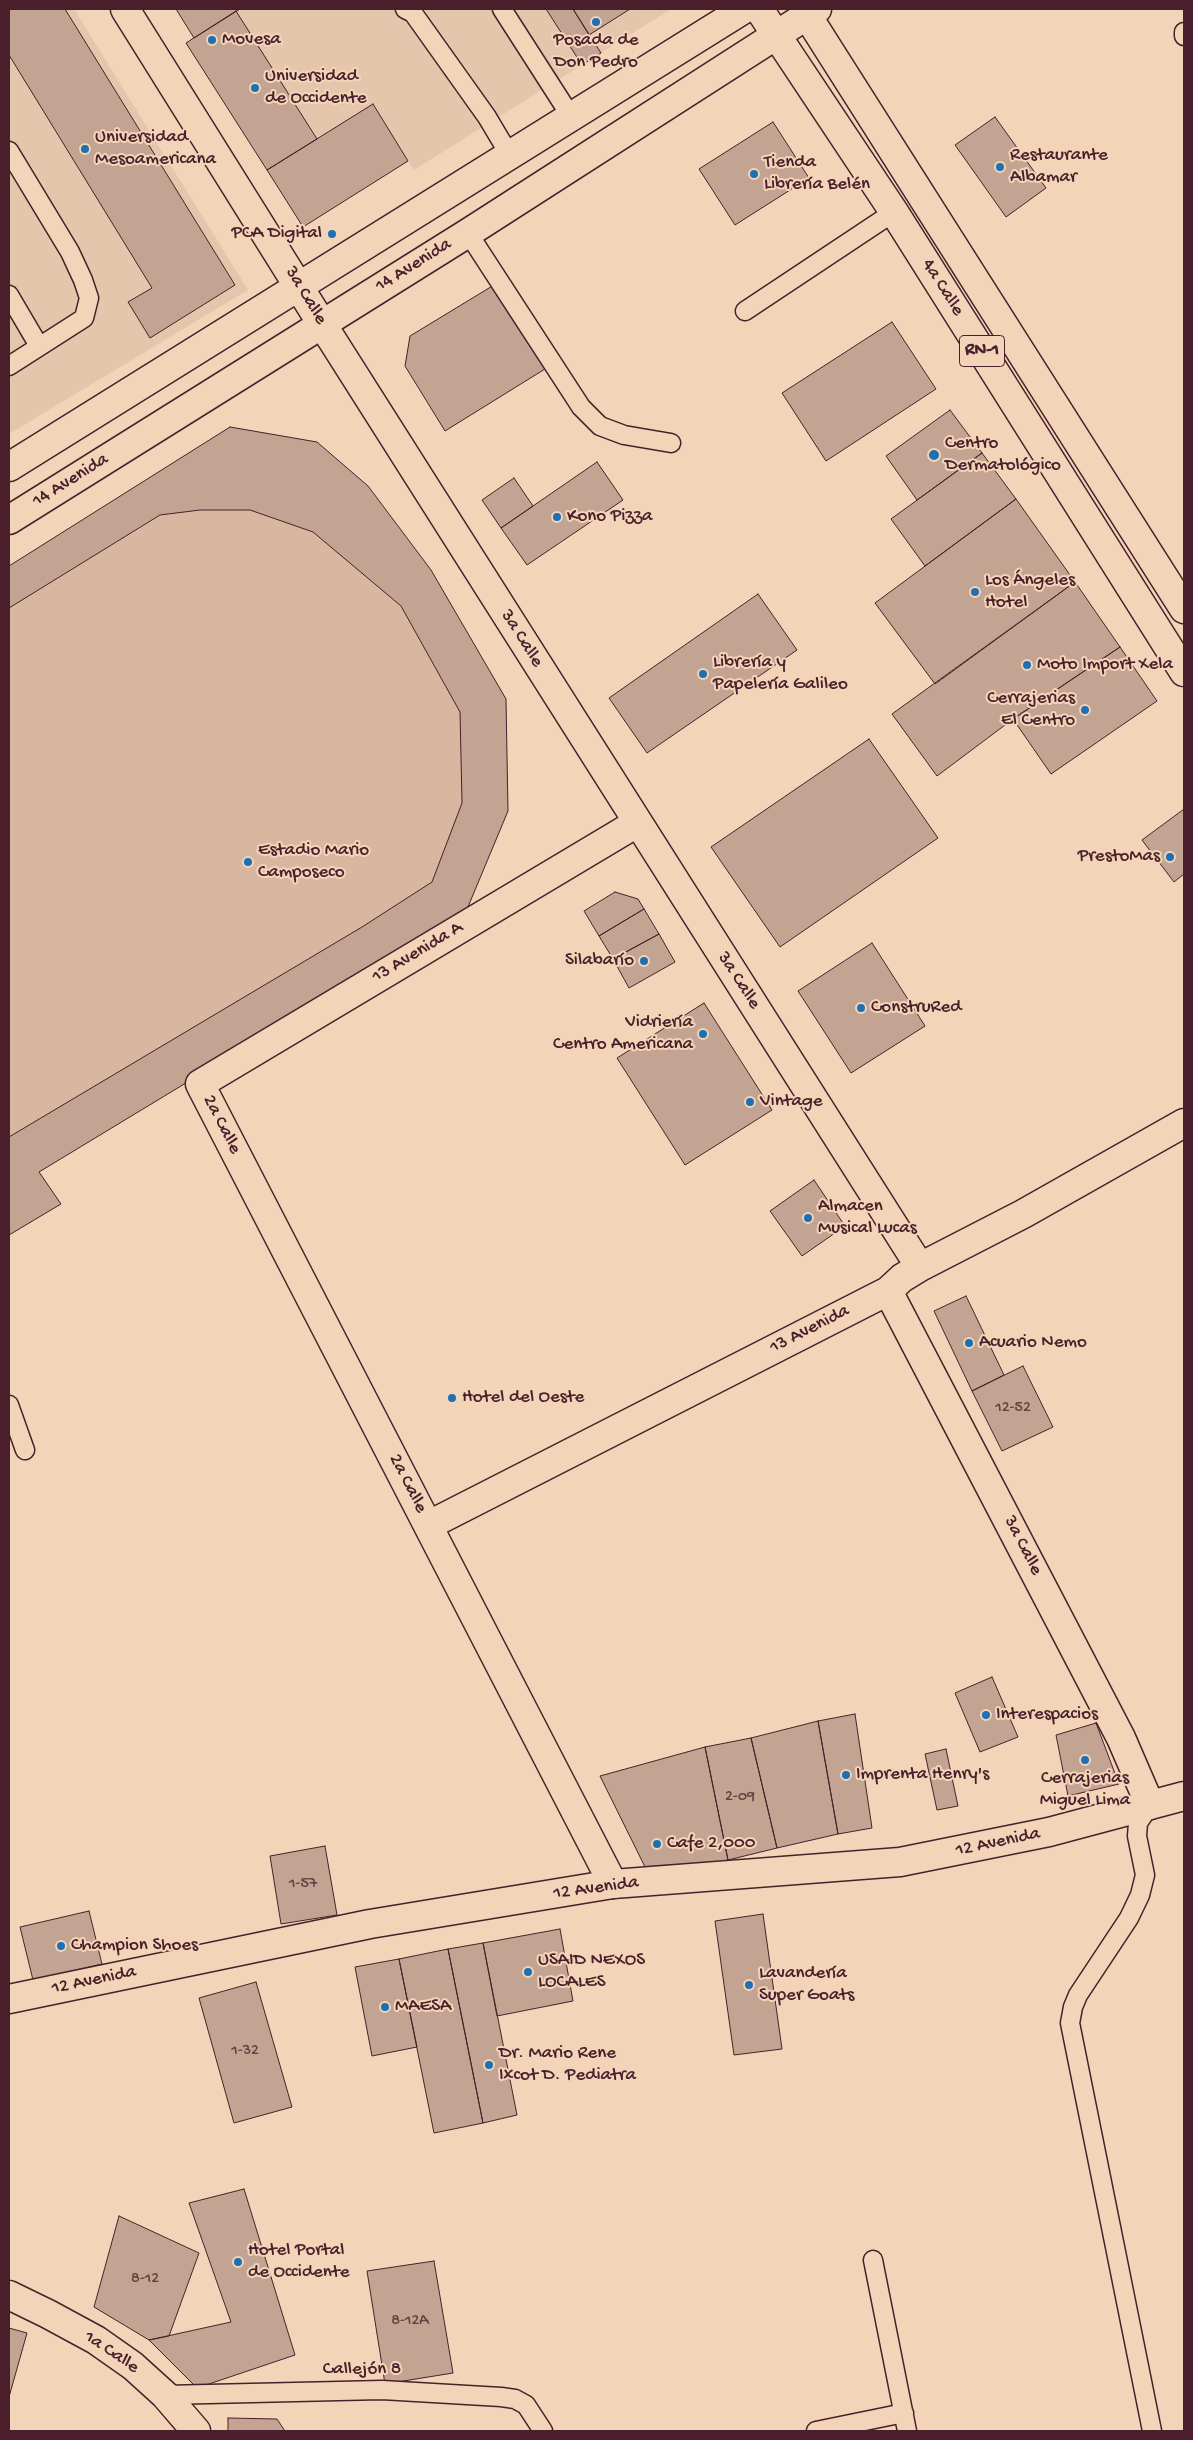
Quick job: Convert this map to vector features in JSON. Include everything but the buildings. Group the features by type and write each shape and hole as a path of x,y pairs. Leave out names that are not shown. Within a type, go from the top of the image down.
{"street":[{"name":"3a Calle","path":"124,9 637,823 920,1267"},
{"path":"9,467 570,115 744,9"},
{"name":"4a Calle","path":"759,9 894,212 1184,672"},
{"name":"4a Calle","path":"809,11 1184,609"},
{"name":"14 Avenida","path":"9,520 468,233 809,11"},
{"name":"13 Avenida A","path":"200,1084 637,823"},
{"name":"2a Calle","path":"200,1084 613,1884"},
{"name":"13 Avenida","path":"429,1525 888,1291 902,1278 920,1267 1023,1214 1184,1123"},
{"name":"3a Calle","path":"888,1291 1121,1738 1150,1805"},
{"name":"12 Avenida","path":"9,1999 370,1924 613,1884 900,1862 1049,1832 1184,1796"},
{"name":"1a Calle","path":"9,2295 96,2340 133,2366 165,2395 196,2431"}],"lane":[{"path":"405,9 413,13 419,21 487,118 509,154"},
{"path":"502,9 570,115"},
{"path":"9,151 70,252 83,280 88,298 84,318 9,366"},
{"path":"745,311 894,212"},
{"path":"468,233 581,407 600,426 624,435 671,443"},
{"path":"9,295 39,346"},
{"path":"9,1405 26,1450"},
{"path":"1150,1805 1138,1824 1137,1836 1145,1876 1140,1895 1130,1918 1078,1995 1073,2006 1070,2023 1152,2431"},
{"path":"873,2260 907,2431"},
{"name":"Callejón 8","path":"165,2395 382,2390 502,2397 515,2399 526,2405 543,2431"},
{"path":"816,2431 904,2413"}],"shaded area":[{"name":"Universidad Mesoamericana","path":"9,9 74,9 248,290 9,434"},
{"path":"176,9 546,9 582,65 414,170 403,153 306,214"},
{"path":"573,9 671,9 601,53"},
{"name":"Estadio Mario Camposeco","path":"230,427 317,442 368,486 431,570 506,699 508,811 465,914 39,1171 61,1204 9,1235 9,566"}],"place":[{"name":"Posada de Don Pedro","path":"596,22"},
{"name":"Movesa","path":"212,40"},
{"name":"Universidad de Occidente","path":"255,88"},
{"name":"Universidad Mesoamericana","path":"85,149"},
{"name":"Restaurante Albamar","path":"1000,167"},
{"name":"Tienda Librería Belén","path":"754,174"},
{"name":"PCA Digital","path":"332,234"},
{"name":"Centro Dermatológico","path":"934,455"},
{"name":"Kono Pizza","path":"557,517"},
{"name":"Los Ángeles Hotel","path":"975,592"},
{"name":"Moto Import Xela","path":"1027,665"},
{"name":"Librería y Papelería Galileo","path":"703,674"},
{"name":"Cerrajerias El Centro","path":"1085,710"},
{"name":"PrestoMas","path":"1170,857"},
{"name":"Estadio Mario Camposeco","path":"248,862"},
{"name":"Silabarío","path":"644,961"},
{"name":"ConstruRed","path":"861,1008"},
{"name":"Vidriería Centro Americana","path":"703,1034"},
{"name":"Vintage","path":"750,1102"},
{"name":"Almacen Musical Lucas","path":"808,1218"},
{"name":"Acuario Nemo","path":"969,1343"},
{"name":"Hotel del Oeste","path":"452,1398"},
{"name":"Interespacios","path":"986,1715"},
{"name":"Cerrajerias Miguel Lima","path":"1085,1760"},
{"name":"Imprenta Henry's","path":"846,1775"},
{"name":"Cafe 2,000","path":"657,1844"},
{"name":"Champion Shoes","path":"61,1946"},
{"name":"USAID NEXOS LOCALES","path":"528,1972"},
{"name":"Lavandería Super Goats","path":"749,1985"},
{"name":"MAESA","path":"385,2007"},
{"name":"Dr. Mario Rene Ixcot D. Pediatra","path":"489,2065"},
{"name":"Hotel Portal de Occidente","path":"238,2262"}]}
